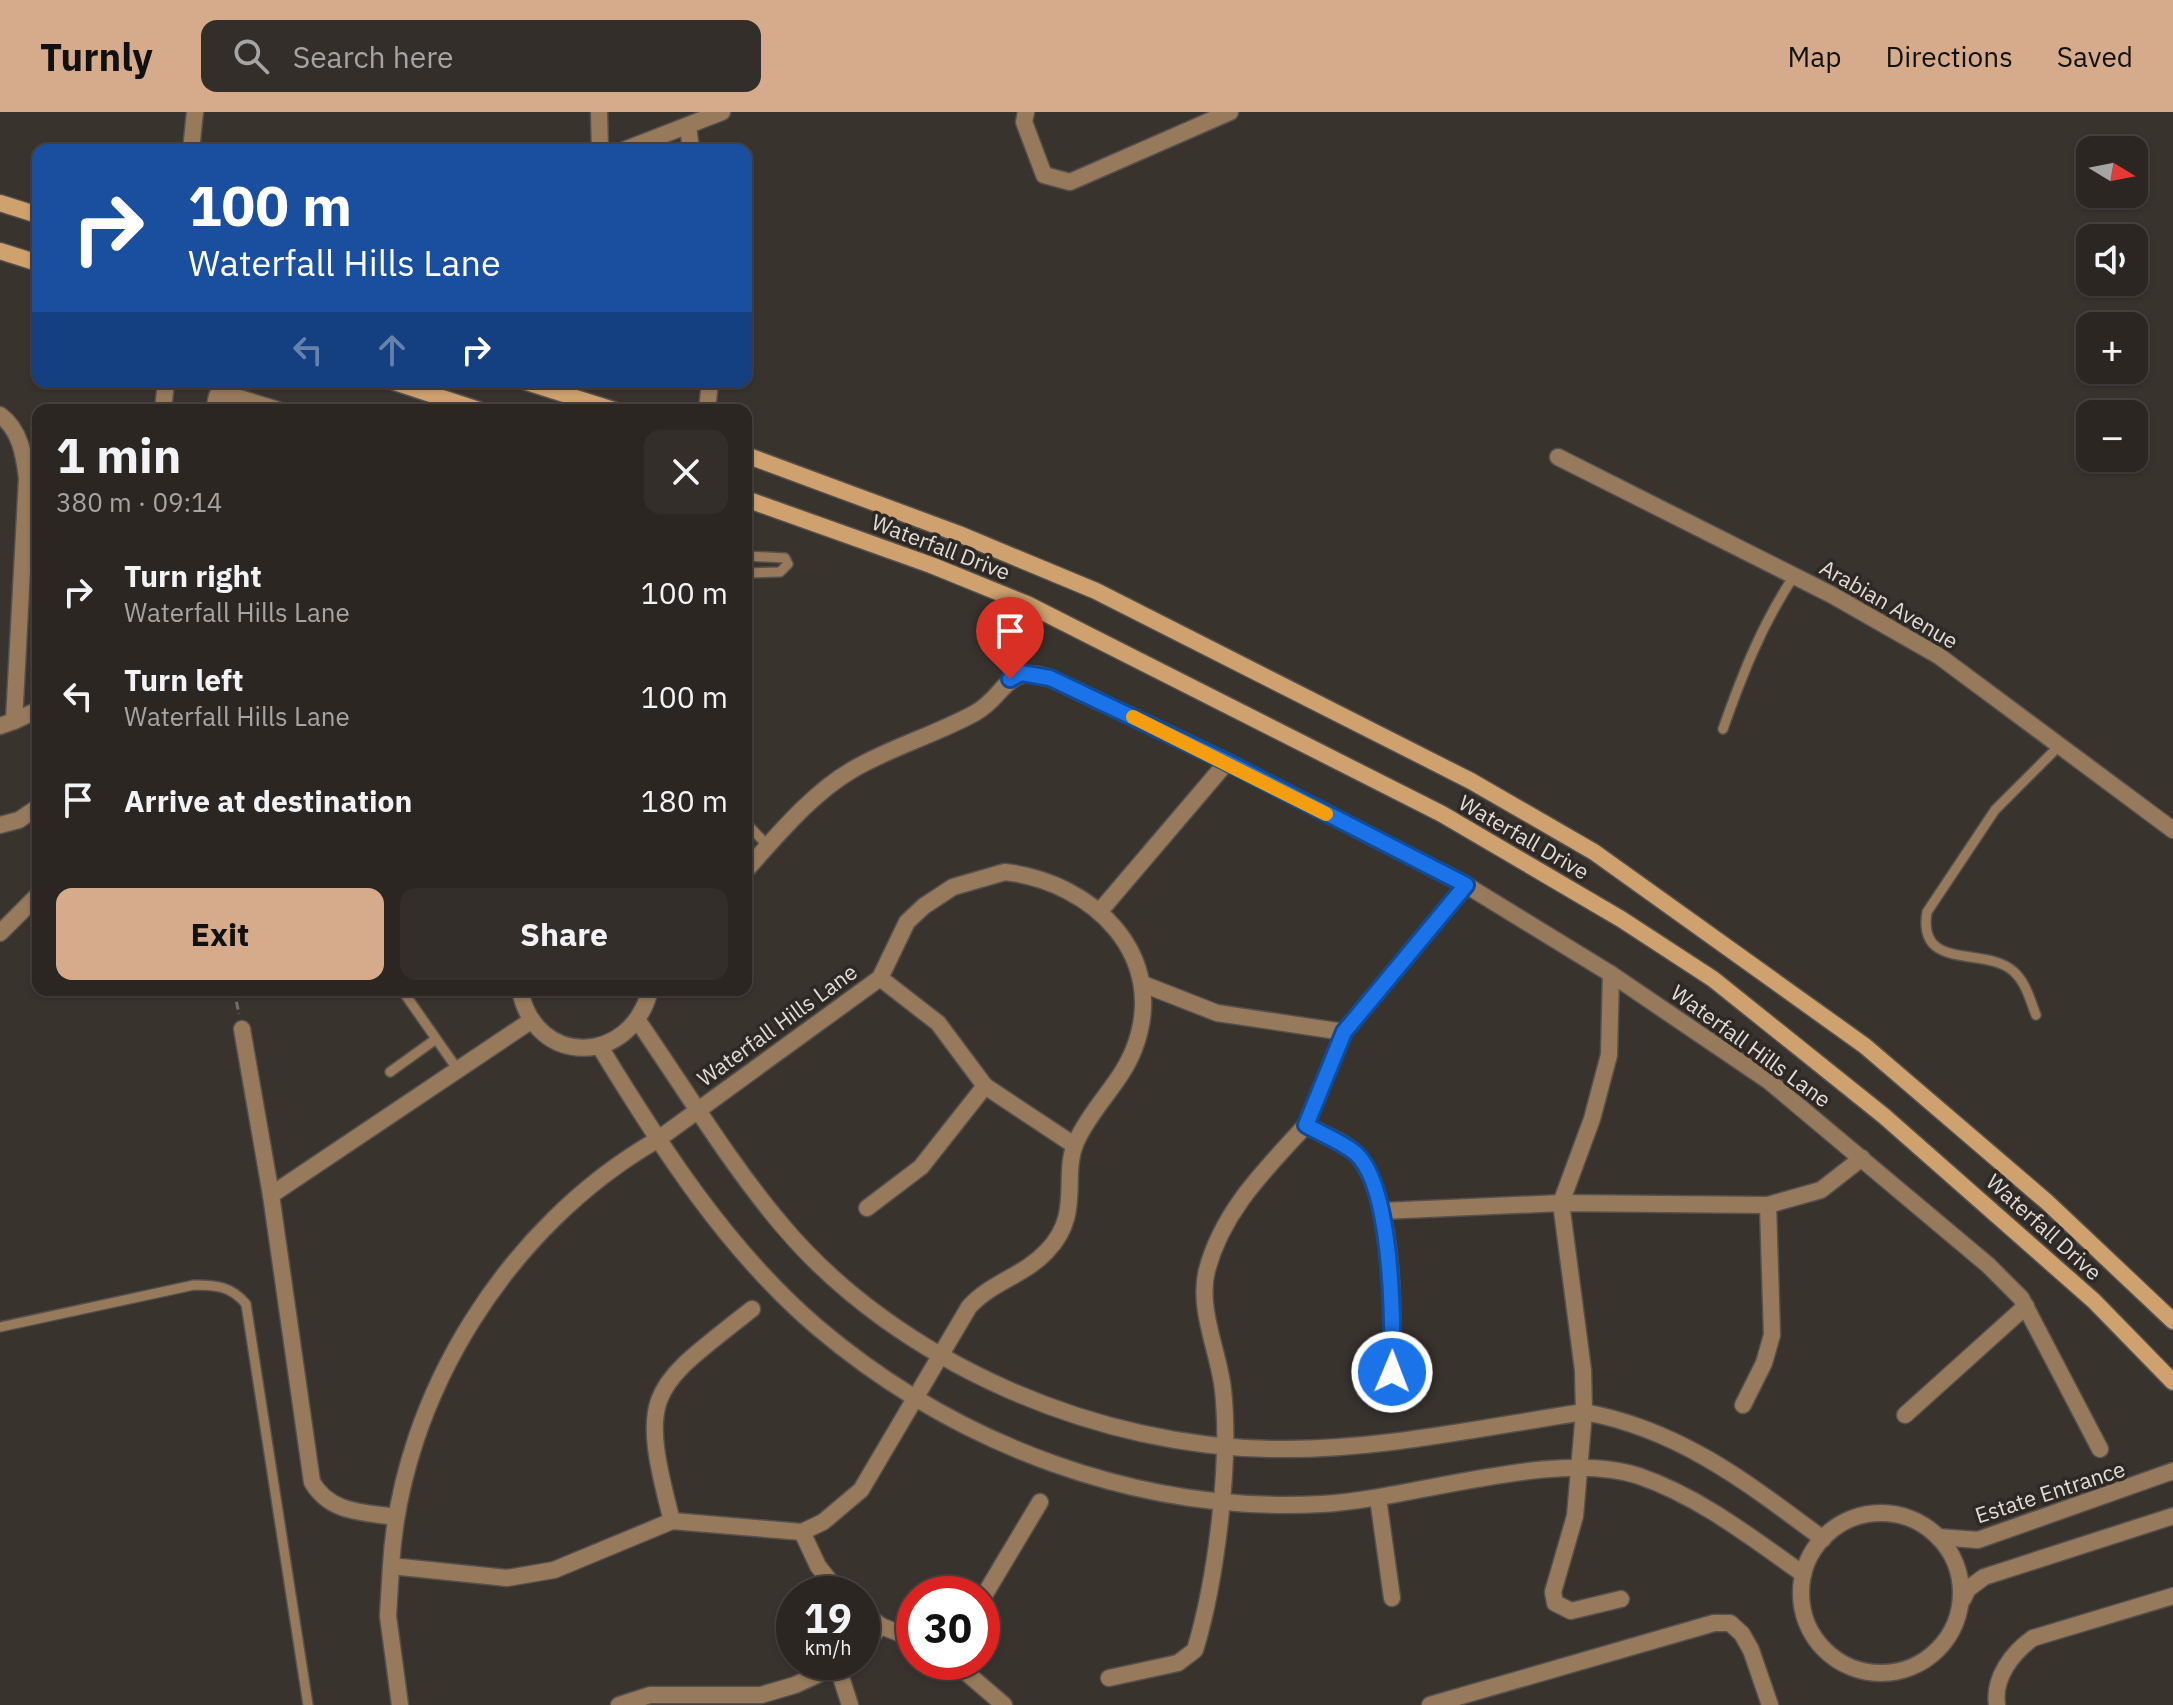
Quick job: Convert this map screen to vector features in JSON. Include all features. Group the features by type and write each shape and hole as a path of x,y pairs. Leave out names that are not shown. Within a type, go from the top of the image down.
{"main road":[{"path":"0,203 32,213"},
{"path":"0,251 32,261"},
{"path":"412,388 461,404"},
{"path":"545,388 595,404"},
{"name":"Waterfall Drive","path":"752,457 959,534 1096,591 1471,781 1594,852 1865,1046 2047,1202 2173,1321"},
{"name":"Waterfall Drive","path":"752,501 931,565 1027,604 1442,814 1621,919 1713,979 1884,1116 2094,1301 2173,1382"}],"street":[{"path":"192,144 195,112"},
{"path":"599,112 600,144"},
{"path":"640,144 722,112"},
{"path":"1026,112 1024,122 1044,175 1070,182 1230,112"},
{"path":"688,126 690,144"},
{"path":"215,404 217,396 223,393 259,404"},
{"path":"0,415 9,422 22,447 27,478 7,723 32,713"},
{"name":"Arabian Avenue","path":"1558,457 1794,576 1939,656 2173,830"},
{"name":"Waterfall Hills Lane","path":"752,863 828,785 875,758 981,710 1010,679 1021,673 1050,678 1227,762 1466,885 1611,974 1770,1082 1988,1265 2026,1306 2100,1449"},
{"path":"1100,911 1227,762"},
{"path":"0,825 19,820 32,811"},
{"name":"Waterfall Hills Lane","path":"400,1705 388,1616 395,1517 405,1474 453,1352 521,1251 554,1218 628,1157 657,1140 880,978 907,922 953,887 1005,872 1033,875 1072,893 1100,911 1131,953 1143,984 1139,1033 1134,1049 1126,1069 1095,1105 1074,1145 1070,1202 1064,1225 1048,1251 981,1294 940,1353 861,1490 823,1522 802,1532"},
{"path":"1109,1678 1178,1663 1195,1650 1226,1445 1222,1382 1209,1324 1206,1272 1236,1204 1306,1125 1344,1032 1466,885"},
{"path":"0,933 32,901"},
{"path":"1611,974 1609,1055 1592,1119 1561,1203 1583,1370 1584,1412 1575,1516 1553,1592 1555,1603 1571,1611 1621,1599"},
{"name":"Waterfall Hills Lane","path":"880,978 938,1023 985,1086 1074,1145"},
{"path":"1143,984 1217,1013 1344,1032"},
{"path":"521,996 523,1007 532,1020 554,1041 576,1048 600,1047 621,1038 638,1021 648,996"},
{"path":"271,1195 532,1020"},
{"name":"Waterfall Hills Lane","path":"638,1021 782,1225 837,1279 891,1322 984,1379 1080,1418 1226,1445 1277,1449 1368,1444 1584,1412 1662,1433 1759,1491 1823,1539"},
{"path":"242,1029 271,1195 312,1482 321,1497 334,1505 395,1517"},
{"path":"600,1047 657,1140 722,1227 768,1279 816,1326 912,1399 1028,1454 1073,1471 1154,1491 1220,1500 1322,1504 1580,1466 1639,1476 1738,1527 1803,1574"},
{"path":"867,1208 921,1167 985,1086"},
{"path":"1306,1125 1361,1159 1382,1211 1393,1311 1391,1403"},
{"path":"1382,1211 1561,1203 1768,1205 1821,1190 1862,1158"},
{"path":"1743,1405 1764,1363 1772,1335 1768,1205"},
{"path":"1905,1415 2026,1306"},
{"path":"672,1521 654,1436 659,1398 680,1367 752,1309"},
{"name":"Estate Entrance","path":"1938,1537 1978,1540 2145,1484 2173,1471"},
{"path":"1378,1498 1392,1598"},
{"path":"996,1576 1040,1502"},
{"path":"1961,1602 1958,1569 1938,1537 1907,1517 1871,1514 1836,1527 1823,1539 1803,1574 1801,1597 1806,1620 1816,1640 1832,1657 1852,1668 1874,1674 1897,1672 1919,1664 1937,1651 1951,1632 1968,1589 1984,1577 2173,1516"},
{"path":"391,1566 482,1577 531,1575 554,1570 672,1521 802,1532 826,1576"},
{"path":"1997,1705 1999,1680 2019,1649 2033,1638 2173,1596"},
{"path":"1430,1705 1714,1623 1730,1623 1742,1634 1770,1705"},
{"path":"881,1626 896,1632"},
{"path":"619,1705 650,1695 720,1700 761,1695 802,1680"},
{"path":"845,1680 850,1705"},
{"path":"975,1680 1004,1705"}],"lane":[{"path":"752,556 773,555 785,558 788,564 780,572 752,573"},
{"path":"1723,729 1745,666 1775,604 1794,576"},
{"path":"2036,1015 2022,980 2011,968 2000,963 1953,956 1930,941 1924,928 1927,912 1995,810 2060,745"},
{"path":"752,829 768,846"},
{"path":"406,996 458,1070"},
{"path":"390,1072 436,1039"},
{"path":"0,1327 194,1285 220,1285 237,1293 246,1304 308,1705"}],"path":[{"path":"235,996 242,1029"}],"slow traffic":[{"path":"1133,717 1326,814"}],"route":[{"path":"1010,679 1021,673 1050,678 1227,762 1466,885 1344,1032 1325,1086 1306,1125 1354,1152 1371,1179 1382,1211 1393,1311 1392,1372"}]}
